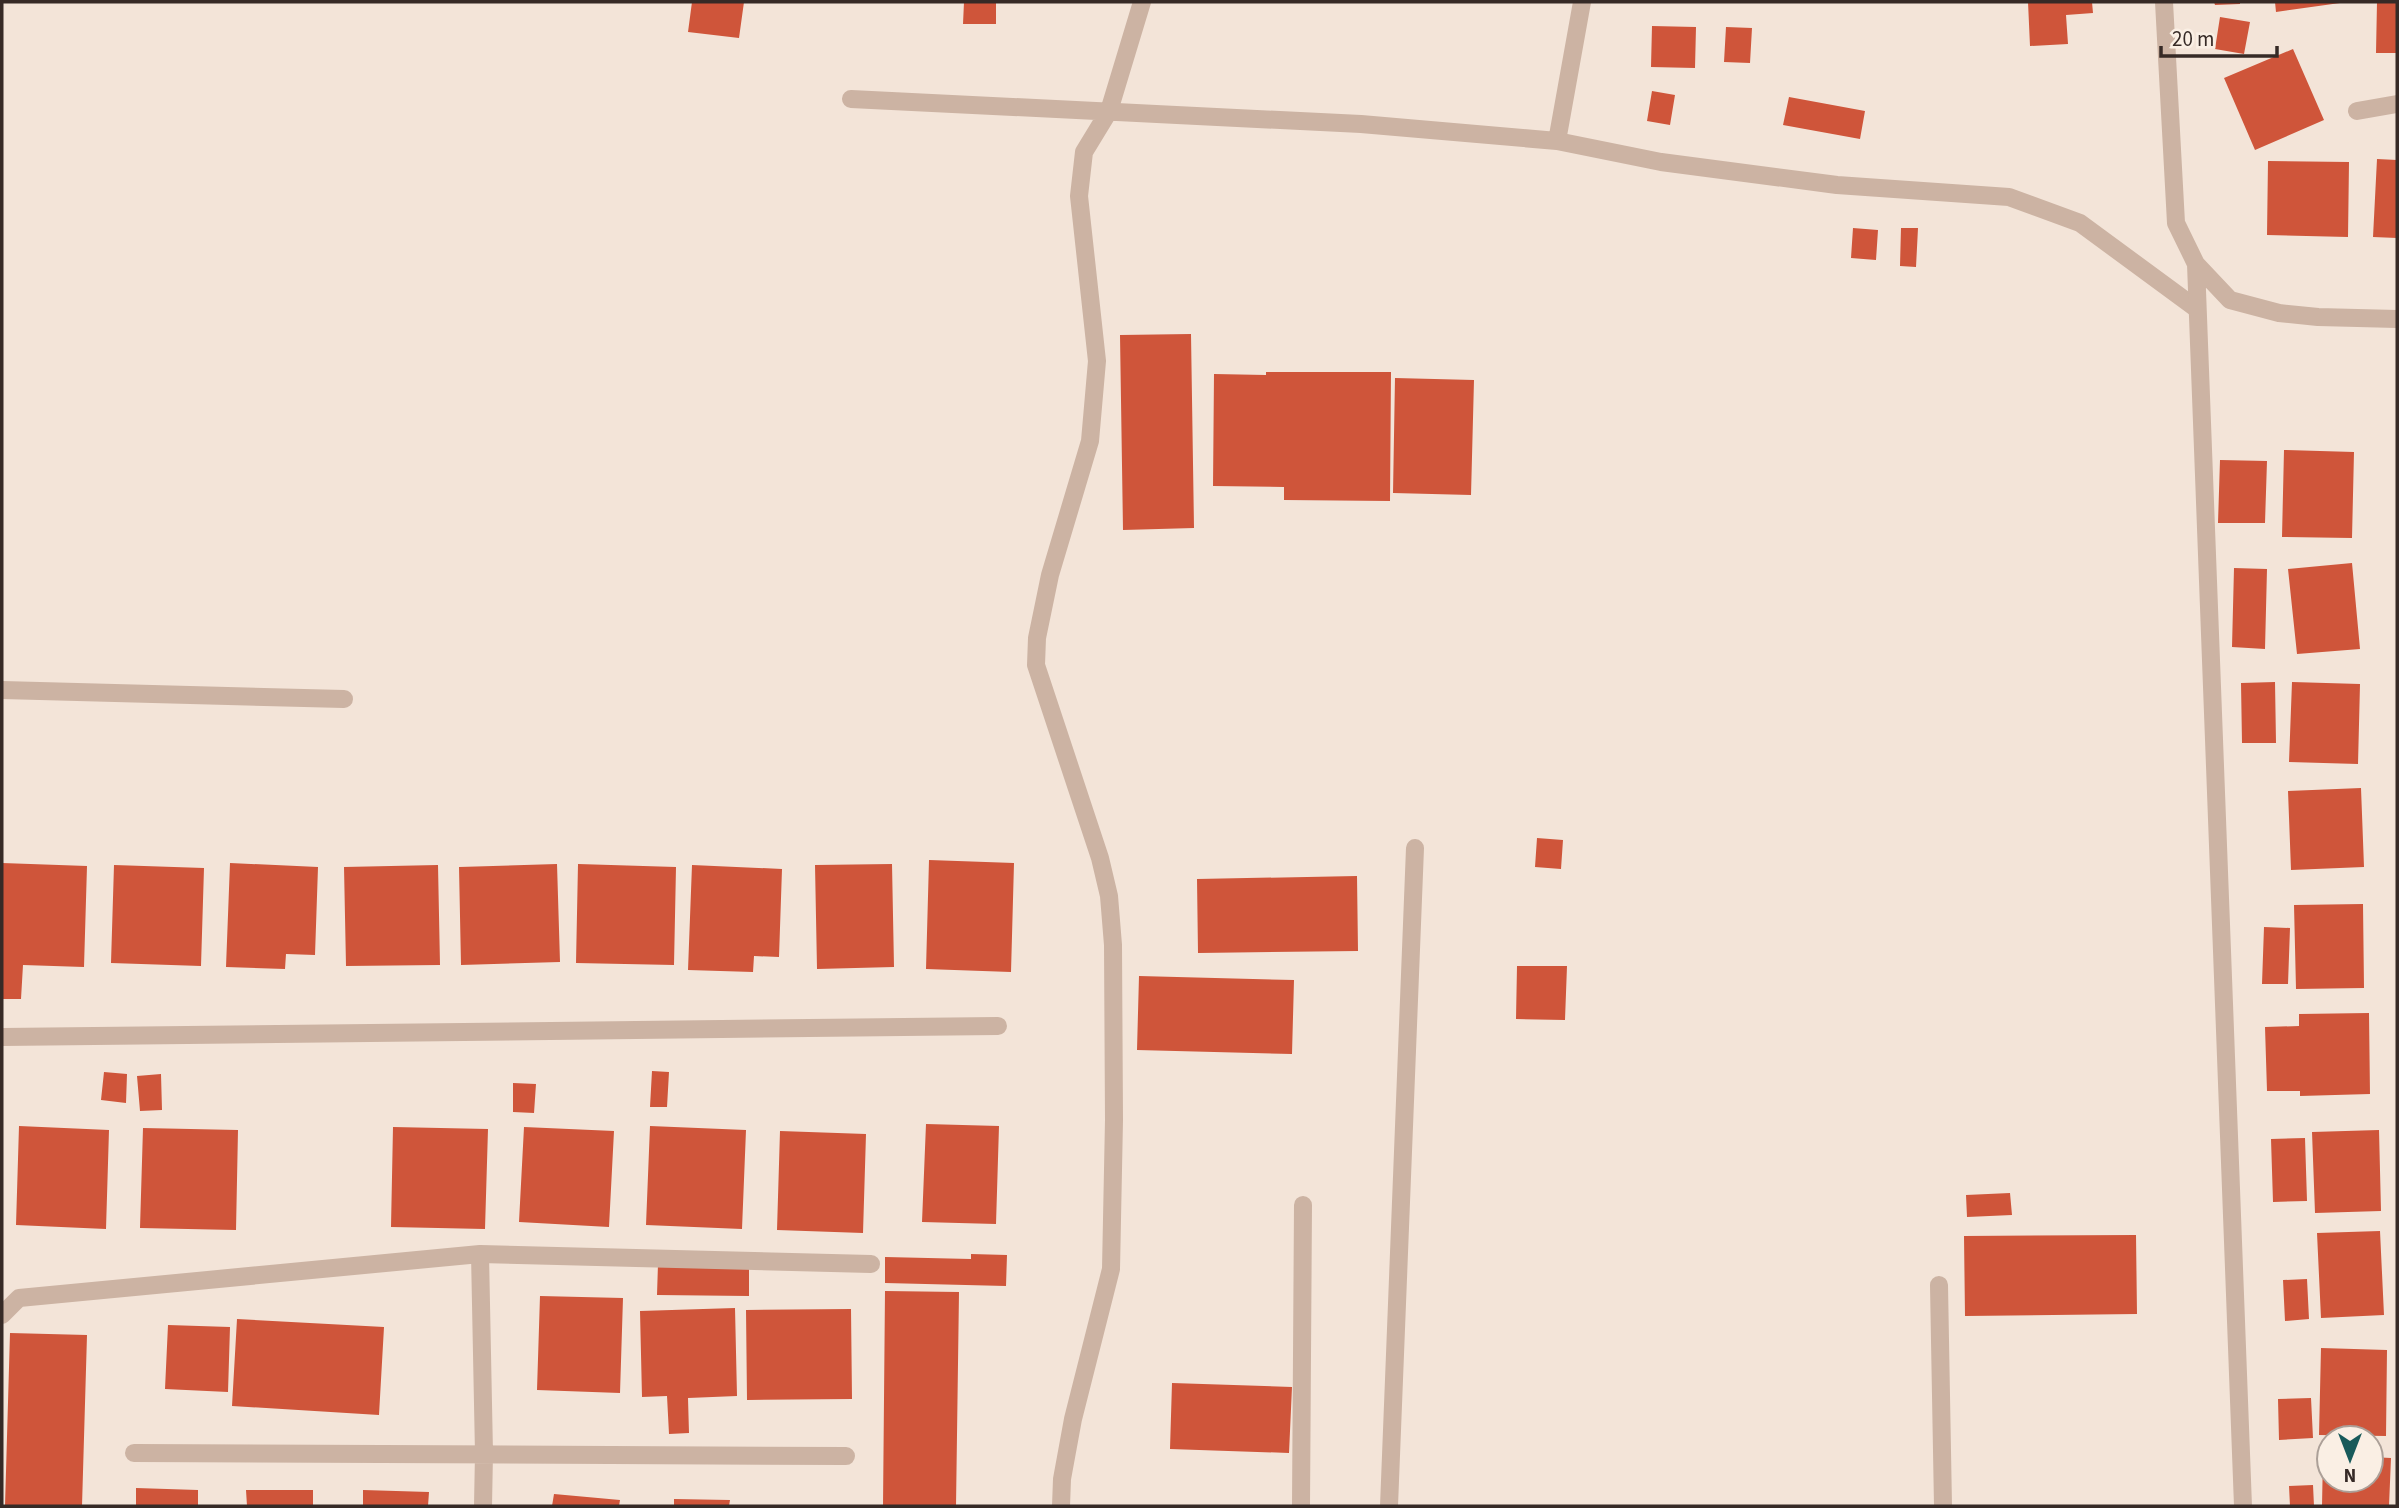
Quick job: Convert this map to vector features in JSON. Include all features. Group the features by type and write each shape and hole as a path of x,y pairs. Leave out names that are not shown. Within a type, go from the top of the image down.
{"street":[{"path":"1062,1506 1062,1479 1073,1419 1111,1269 1113,945 1109,896 1100,858 1036,665 1037,638 1050,575 1090,441 1097,361 1079,196 1084,152 1109,111 1142,2"},
{"path":"1557,141 1582,2"},
{"path":"2164,2 2176,223 2196,264 2230,300 2279,313 2397,319"},
{"path":"851,99 1360,124 1557,141 1661,162 1837,186 2009,197 2080,223 2197,309"},
{"path":"2357,111 2397,104"},
{"path":"2196,264 2243,1506"},
{"path":"2,690 344,699"},
{"path":"1389,1506 1415,848"},
{"path":"2,1037 998,1026"},
{"path":"1301,1506 1303,1205"},
{"path":"480,1254 483,1506"},
{"path":"2,1315 19,1298 480,1254 872,1264"},
{"path":"1939,1285 1943,1506"},
{"path":"134,1453 846,1456"}],"building":[{"path":"692,2 744,2 739,38 688,32"},
{"path":"964,2 996,2 996,24 963,24"},
{"path":"2028,2 2092,2 2093,13 2066,15 2068,44 2030,46"},
{"path":"2214,2 2240,2 2240,4 2215,5"},
{"path":"2275,2 2340,2 2340,3 2276,12"},
{"path":"2377,2 2397,2 2397,53 2376,53"},
{"path":"2220,17 2250,22 2244,54 2215,49"},
{"path":"1652,26 1696,27 1695,68 1651,67"},
{"path":"1726,27 1752,28 1750,63 1724,62"},
{"path":"2293,49 2324,120 2255,150 2224,78"},
{"path":"1652,91 1675,95 1670,125 1647,121"},
{"path":"1789,97 1865,111 1860,139 1783,125"},
{"path":"2377,159 2397,160 2397,238 2373,237"},
{"path":"2268,161 2349,162 2348,237 2267,235"},
{"path":"1853,228 1878,230 1876,260 1851,258"},
{"path":"1901,228 1918,228 1916,267 1900,266"},
{"path":"1191,334 1194,528 1123,530 1120,335"},
{"path":"1266,372 1391,372 1390,501 1284,500 1284,487 1213,486 1214,374 1266,375"},
{"path":"1395,378 1474,380 1471,495 1393,493"},
{"path":"2284,450 2354,452 2352,538 2282,537"},
{"path":"2220,460 2267,461 2265,523 2218,523"},
{"path":"2352,563 2360,649 2297,654 2288,569"},
{"path":"2234,568 2267,569 2265,649 2232,647"},
{"path":"2275,682 2276,743 2242,743 2241,683"},
{"path":"2292,682 2360,684 2358,764 2289,762"},
{"path":"2361,788 2364,867 2291,870 2288,791"},
{"path":"1537,838 1563,840 1561,869 1535,867"},
{"path":"929,860 1014,863 1011,972 926,969"},
{"path":"2,863 87,866 84,967 23,965 21,999 2,999"},
{"path":"230,863 318,867 315,955 286,954 285,969 226,967"},
{"path":"557,864 560,962 461,965 459,867"},
{"path":"578,864 676,867 674,965 576,963"},
{"path":"892,864 894,967 817,969 815,865"},
{"path":"114,865 204,868 201,966 111,963"},
{"path":"438,865 440,965 346,966 344,867"},
{"path":"692,865 782,869 779,957 754,956 753,972 688,970"},
{"path":"1357,876 1358,951 1198,953 1197,879"},
{"path":"2363,904 2364,988 2296,989 2294,905"},
{"path":"2264,927 2290,928 2288,984 2262,984"},
{"path":"1517,966 1567,966 1565,1020 1516,1019"},
{"path":"1139,976 1294,980 1292,1054 1137,1050"},
{"path":"2369,1013 2370,1094 2300,1096 2300,1091 2267,1091 2265,1027 2299,1026 2299,1014"},
{"path":"652,1071 669,1072 667,1107 650,1107"},
{"path":"104,1072 127,1074 126,1103 101,1100"},
{"path":"161,1074 162,1110 140,1111 137,1076"},
{"path":"513,1083 536,1084 534,1113 513,1112"},
{"path":"926,1124 999,1126 996,1224 922,1222"},
{"path":"19,1126 109,1130 106,1229 16,1225"},
{"path":"650,1126 746,1130 742,1229 646,1225"},
{"path":"393,1127 488,1129 485,1229 391,1227"},
{"path":"524,1127 614,1131 609,1227 519,1222"},
{"path":"143,1128 238,1130 236,1230 140,1228"},
{"path":"2379,1130 2381,1211 2315,1213 2312,1132"},
{"path":"780,1131 866,1134 863,1233 777,1230"},
{"path":"2305,1138 2307,1201 2273,1202 2271,1139"},
{"path":"2010,1193 2012,1215 1967,1217 1966,1195"},
{"path":"2380,1231 2384,1315 2321,1318 2317,1233"},
{"path":"2136,1235 2137,1314 1965,1316 1964,1236"},
{"path":"971,1254 1007,1255 1006,1286 885,1283 885,1257 971,1259"},
{"path":"658,1264 749,1266 749,1296 657,1295"},
{"path":"2307,1279 2309,1319 2285,1321 2283,1280"},
{"path":"885,1291 959,1292 956,1506 883,1506"},
{"path":"540,1296 623,1298 620,1393 537,1390"},
{"path":"735,1308 737,1396 688,1398 689,1433 669,1434 667,1396 642,1397 640,1311"},
{"path":"851,1309 852,1399 747,1400 746,1310"},
{"path":"237,1319 384,1327 379,1415 232,1406"},
{"path":"168,1325 230,1327 228,1392 165,1389"},
{"path":"10,1333 87,1335 82,1506 5,1506"},
{"path":"2321,1348 2387,1350 2386,1436 2385,1424 2319,1424"},
{"path":"1172,1383 1292,1387 1289,1453 1170,1449"},
{"path":"2311,1398 2313,1438 2279,1440 2278,1399"},
{"path":"2385,1458 2391,1458 2389,1506 2322,1506 2322,1494 2385,1494"},
{"path":"2313,1485 2314,1506 2290,1506 2289,1486"},
{"path":"136,1488 198,1490 198,1506 136,1506"},
{"path":"246,1490 313,1490 313,1506 247,1506"},
{"path":"363,1490 429,1492 428,1506 363,1506"},
{"path":"554,1494 620,1500 619,1506 552,1506"},
{"path":"674,1499 730,1500 729,1506 674,1506"}]}
